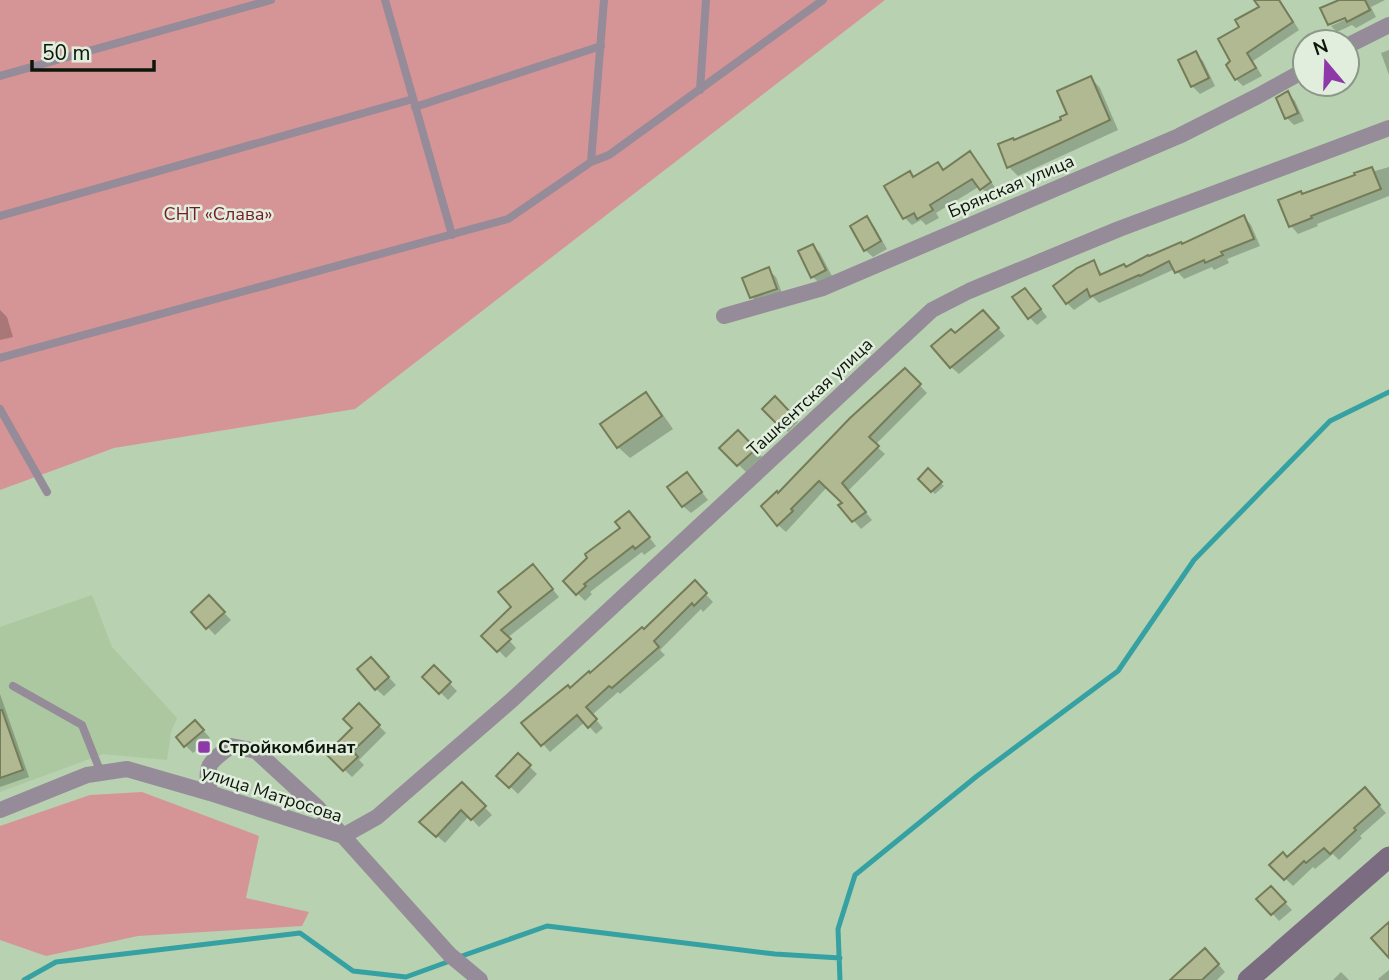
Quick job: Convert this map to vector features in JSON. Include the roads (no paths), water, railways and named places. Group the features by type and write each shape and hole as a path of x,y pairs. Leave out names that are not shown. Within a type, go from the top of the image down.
{"street":[{"path":"1361,39 1389,25"},
{"name":"Брянская улица","path":"724,316 823,288 1179,136 1291,77"},
{"name":"Ташкентская улица","path":"343,836 377,817 513,699 932,310 969,291 1119,229 1389,128"},
{"path":"210,793 206,774 213,759 231,746 256,751 318,808 343,836"},
{"name":"улица Матросова","path":"0,810 87,775 127,769 343,836 450,955 480,980"},
{"path":"1248,980 1389,858"}],"lane":[{"path":"0,76 271,0"},
{"path":"385,0 452,235"},
{"path":"591,162 604,0"},
{"path":"700,90 706,0"},
{"path":"0,358 508,219 591,162 609,155 823,0"},
{"path":"0,216 414,103 601,46"},
{"path":"0,409 47,492"},
{"path":"13,686 82,725 101,773"}],"waterway":[{"path":"840,980 838,929 855,875 977,776 1118,671 1194,560 1330,421 1389,392"},
{"path":"459,957 547,926 775,954 840,958"},
{"path":"24,980 56,962 300,933 353,971 406,977 450,961"}],"place":[{"name":"Стройкомбинат","path":"204,747"}],"park label":[{"name":"СНТ «Слава»","path":"218,214"}]}
